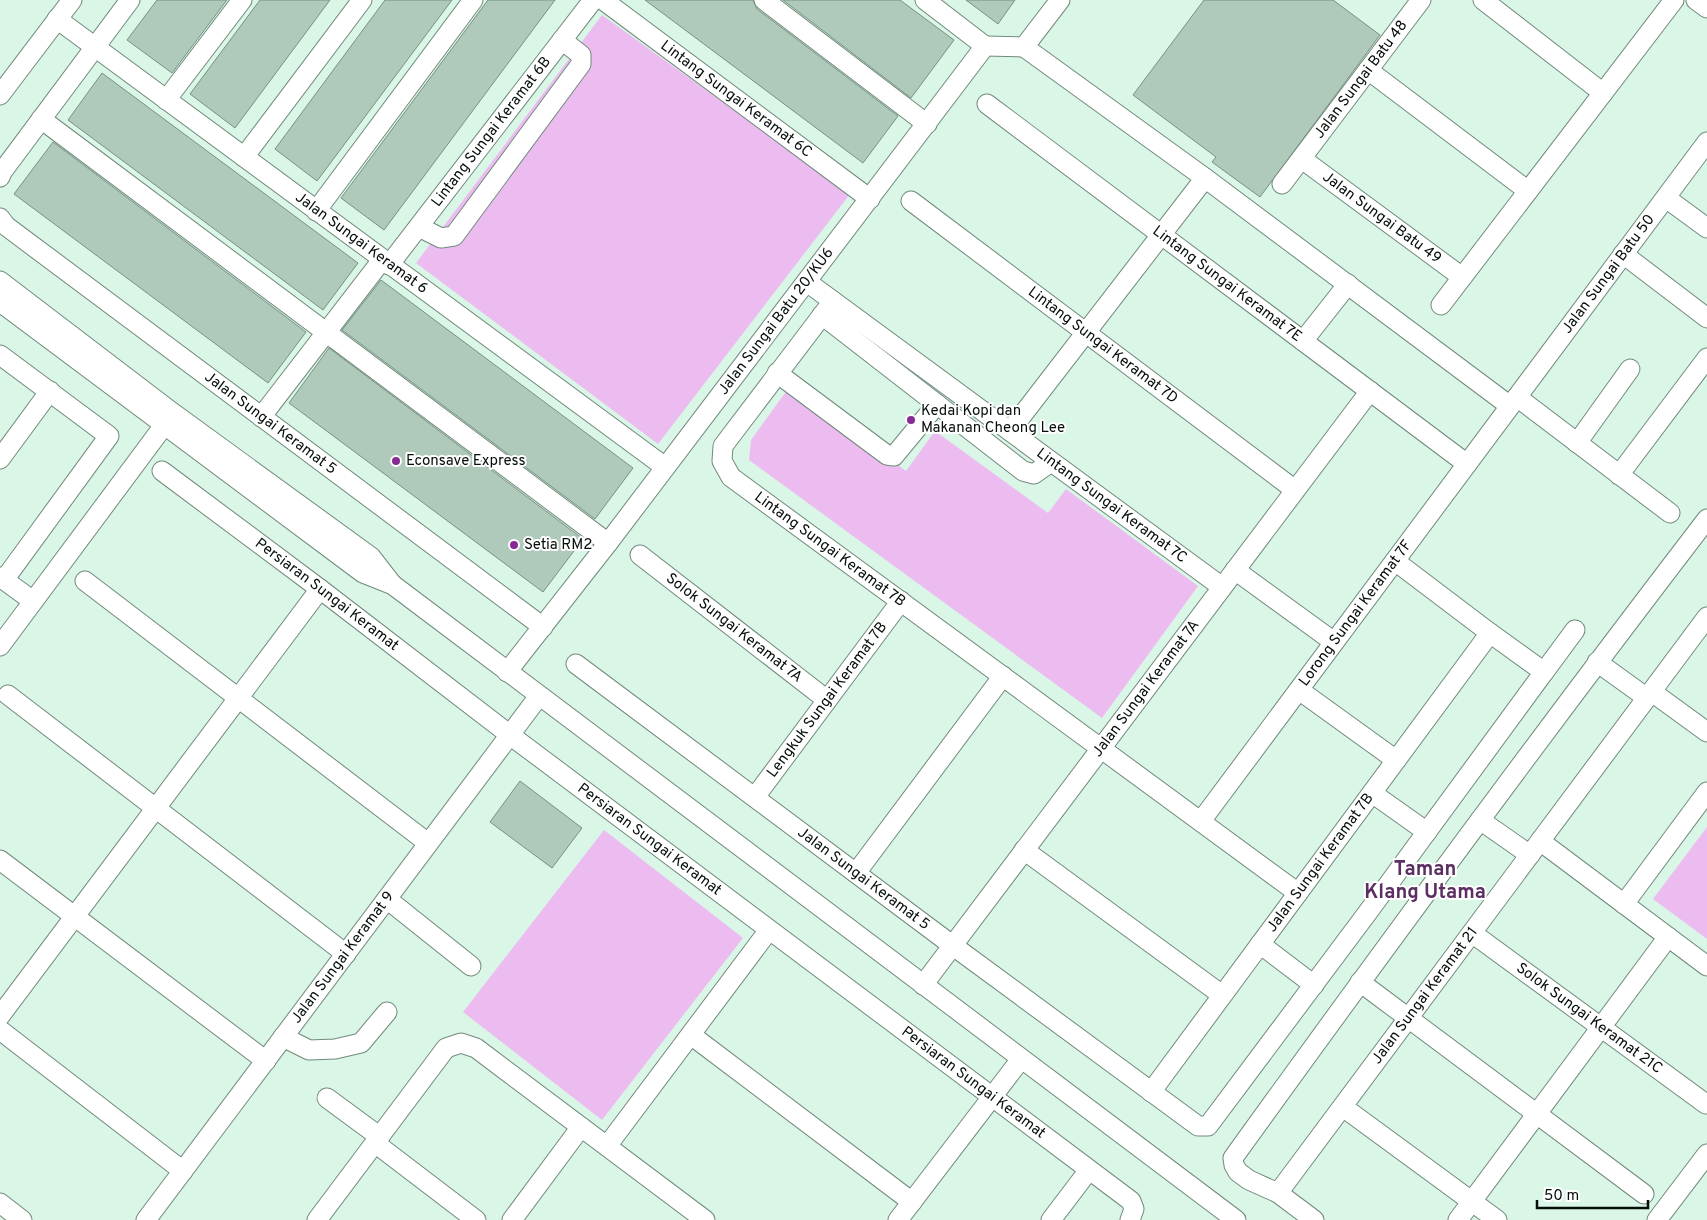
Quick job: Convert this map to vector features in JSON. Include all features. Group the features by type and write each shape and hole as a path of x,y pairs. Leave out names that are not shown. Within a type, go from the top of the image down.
{"street":[{"path":"0,95 72,0"},
{"path":"0,177 130,0"},
{"path":"166,100 242,0"},
{"path":"244,157 362,0"},
{"path":"316,211 473,0"},
{"name":"Lintang Sungai Keramat 6B","path":"261,417 326,333 419,227 593,0"},
{"name":"Lintang Sungai Keramat 6C","path":"603,0 870,199"},
{"path":"764,0 926,124"},
{"path":"925,0 985,46 1024,47 1348,284 1577,443 1670,513"},
{"path":"1024,47 1060,0"},
{"name":"Jalan Sungai Batu 48","path":"1282,184 1421,0"},
{"path":"1482,0 1603,93"},
{"path":"1441,305 1674,0"},
{"path":"1696,0 1707,8"},
{"name":"Jalan Sungai Keramat 6","path":"57,19 665,467"},
{"path":"419,227 441,238 454,236 581,64 580,55 562,40"},
{"name":"Jalan Sungai Batu 20/KU6","path":"507,672 608,543 985,46"},
{"path":"1368,70 1528,191"},
{"name":"Lintang Sungai Keramat 7E","path":"987,104 1467,464"},
{"path":"41,119 608,543"},
{"name":"Jalan Sungai Batu 50","path":"1514,401 1706,144"},
{"name":"Jalan Sungai Batu 49","path":"1302,158 1462,277"},
{"path":"1010,432 1205,178"},
{"path":"1666,198 1707,228"},
{"name":"Lintang Sungai Keramat 7D","path":"911,201 1295,490"},
{"name":"Jalan Sungai Keramat 5","path":"0,218 6,226 542,627"},
{"path":"1624,254 1707,318"},
{"path":"0,281 169,420 363,573 392,585 1236,1220"},
{"name":"Lintang Sungai Keramat 7C","path":"807,282 827,308 1010,432 1222,587"},
{"path":"1303,341 1348,284"},
{"path":"827,308 937,404 1023,471 1034,474 1051,462"},
{"name":"Lintang Sungai Keramat 7B","path":"827,308 723,446 722,461 730,477 1298,893"},
{"path":"3,311 169,420"},
{"path":"0,355 109,436 2,578 34,601"},
{"path":"1619,475 1707,358"},
{"path":"1577,443 1630,369"},
{"path":"777,373 887,456 894,456 937,404"},
{"name":"Jalan Sungai Keramat 7A","path":"923,985 1370,391"},
{"path":"0,459 50,392"},
{"name":"Lorong Sungai Keramat 7F","path":"1201,821 1514,401"},
{"path":"0,646 169,420"},
{"name":"Persiaran Sungai Keramat","path":"162,471 1131,1201 1132,1215"},
{"path":"1314,1220 1278,1193 1249,1180 1238,1172 1233,1158 1360,982 1597,662 1707,519"},
{"name":"Solok Sungai Keramat 7A","path":"640,555 827,700"},
{"path":"1395,561 1544,672"},
{"path":"1235,570 1334,642"},
{"path":"85,582 428,843"},
{"path":"0,1016 320,589"},
{"name":"Lengkuk Sungai Keramat 7B","path":"754,797 901,601"},
{"name":"Jalan Sungai Keramat 21","path":"1278,1193 1707,617"},
{"path":"1260,944 1314,985 1576,630"},
{"name":"Jalan Sungai Keramat 7B","path":"1151,1092 1490,633"},
{"path":"1597,662 1707,732"},
{"name":"Jalan Sungai Keramat 5","path":"576,664 952,946 1198,1126 1208,1126 1314,985"},
{"path":"856,873 1003,676"},
{"path":"1299,690 1396,760"},
{"path":"8,695 346,954"},
{"name":"Jalan Sungai Keramat 9","path":"146,1220 539,696"},
{"path":"1624,904 1707,792"},
{"path":"1372,793 1427,832"},
{"path":"1480,820 1535,848 1624,904 1707,966"},
{"path":"1024,850 1222,996"},
{"path":"0,860 266,1061"},
{"path":"387,899 471,966"},
{"path":"607,1146 770,930"},
{"name":"Solok Sungai Keramat 21C","path":"1472,933 1706,1104"},
{"path":"1458,1220 1668,937"},
{"path":"1360,982 1644,1194"},
{"path":"283,1037 309,1050 335,1049 361,1044 387,1012"},
{"path":"0,1030 183,1171"},
{"path":"691,1035 912,1202"},
{"path":"317,1220 446,1048 461,1043 476,1048 705,1220"},
{"path":"898,1220 1022,1058"},
{"path":"327,1098 476,1220"},
{"path":"1343,1107 1497,1220"},
{"path":"512,1220 581,1127"},
{"path":"1657,1220 1707,1154"},
{"path":"1051,1220 1089,1170"},
{"path":"0,1203 22,1220"}],"shaded area":[{"path":"602,15 850,194 658,444 416,263"},
{"path":"790,386 906,471 935,431 1048,513 1066,489 1198,586 1102,718 749,460 751,440"},
{"path":"1707,827 1707,939 1653,899"},
{"path":"604,830 743,938 602,1120 463,1012"}],"building":[{"path":"157,0 227,0 172,73 127,40"},
{"path":"260,0 330,0 235,128 190,94"},
{"path":"385,0 452,0 317,181 275,149"},
{"path":"488,0 555,0 384,230 341,198"},
{"path":"645,0 753,0 757,9 898,116 863,163"},
{"path":"783,0 900,0 954,40 911,98"},
{"path":"966,0 1015,0 998,24"},
{"path":"1204,0 1333,0 1380,35 1260,197 1212,162 1216,157 1133,95"},
{"path":"102,73 358,263 323,310 68,120"},
{"path":"53,142 306,332 268,383 14,194"},
{"path":"381,280 633,468 595,519 342,330"},
{"path":"329,348 583,539 543,592 289,403"},
{"path":"520,781 582,828 552,868 490,822"}],"place":[{"name":"Kedai Kopi dan Makanan Cheong Lee","path":"911,420"},
{"name":"Econsave Express","path":"396,461"},
{"name":"Setia RM2","path":"514,545"}],"district":[{"name":"Taman Klang Utama","path":"1425,882"}]}
